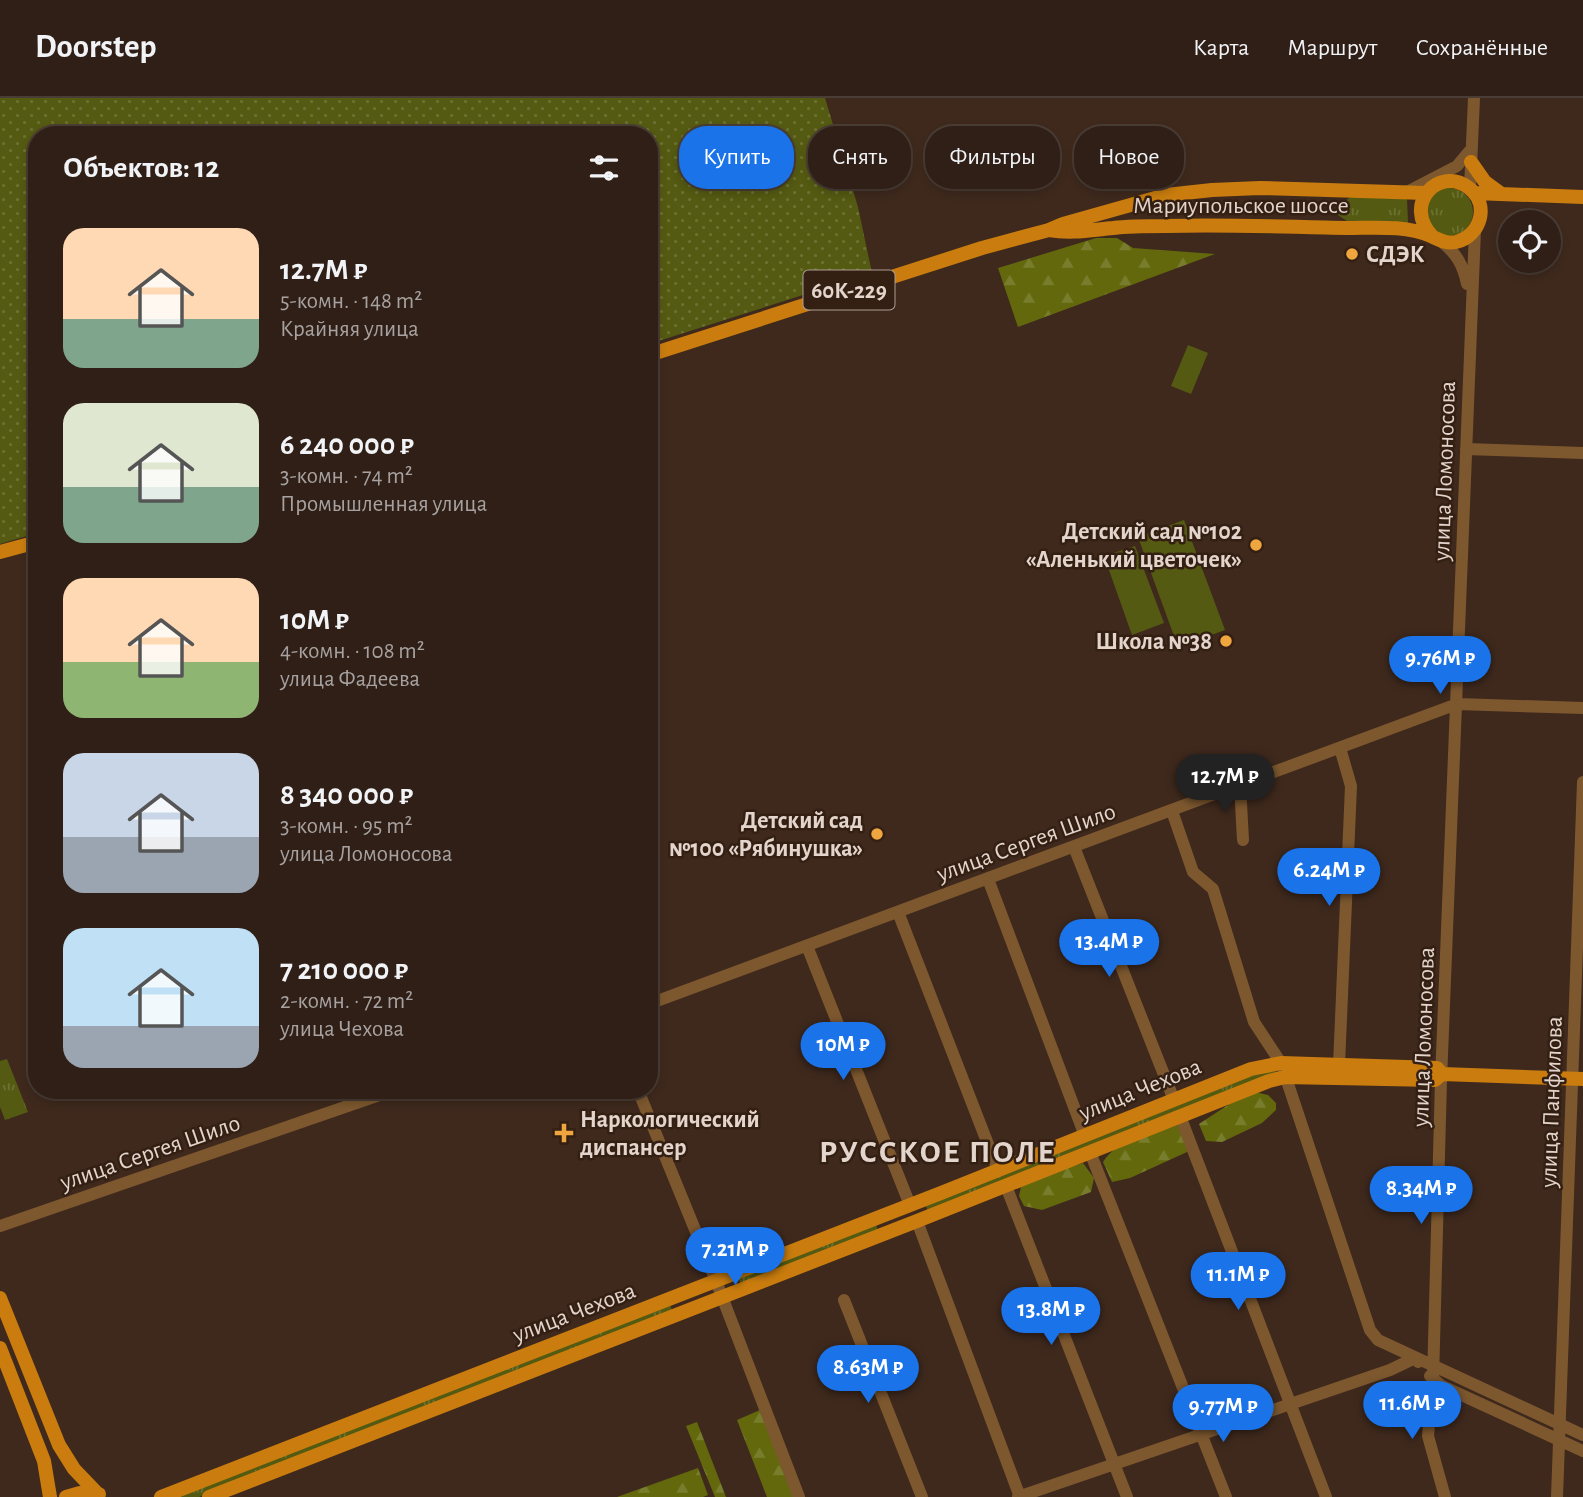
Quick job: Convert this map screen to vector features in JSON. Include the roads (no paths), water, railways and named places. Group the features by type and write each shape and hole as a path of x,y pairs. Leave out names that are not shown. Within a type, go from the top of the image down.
{"main road":[{"path":"1472,155 1485,182 1501,193"},
{"path":"1450,182 1463,184 1472,191 1479,203 1481,215 1475,230 1469,236 1458,241 1437,239 1425,229 1420,215 1426,193 1438,184 1450,182"},
{"name":"Мариупольское шоссе","path":"658,352 982,248 1109,210 1177,194 1260,188 1426,193"},
{"path":"1472,191 1583,197"},
{"path":"1481,215 1503,199 1541,194"},
{"name":"Мариупольское шоссе","path":"1049,230 1065,233 1129,227 1231,226 1401,229 1437,239"},
{"path":"0,552 28,544"},
{"name":"улица Чехова","path":"208,1497 917,1222 1269,1080 1283,1070 1339,1065 1437,1068 1442,1074"},
{"name":"улица Чехова","path":"161,1497 716,1282 1251,1069 1435,1080 1442,1074 1578,1079"},
{"path":"910,1205 917,1222"},
{"path":"0,1298 59,1445 74,1469 100,1495"},
{"path":"0,1348 44,1461 50,1497"},
{"path":"66,1497 80,1493 100,1495"}],"street":[{"path":"1472,191 1474,98"},
{"path":"1405,192 1457,166 1472,155"},
{"name":"улица Ломоносова","path":"1445,1497 1428,1436 1433,1380 1442,1074 1475,230"},
{"name":"улица Ломоносова","path":"1437,239 1454,251 1464,267 1470,318"},
{"path":"1466,449 1583,453"},
{"name":"улица Сергея Шило","path":"658,1001 1457,704 1583,708"},
{"path":"1339,1065 1351,786 1340,748"},
{"name":"улица Панфилова","path":"1558,1497 1578,1079 1583,782"},
{"path":"1240,785 1243,840"},
{"path":"1171,811 1193,872 1213,889 1254,1022 1283,1070 1370,1330 1378,1340 1583,1435"},
{"path":"1074,846 1174,1100"},
{"path":"988,879 1085,1136"},
{"path":"898,912 998,1171"},
{"path":"807,946 910,1205"},
{"name":"улица Сергея Шило","path":"0,1226 368,1099"},
{"path":"642,1099 799,1497"},
{"path":"1180,1116 1326,1497"},
{"path":"1090,1152 1226,1497"},
{"path":"1006,1186 1127,1497"},
{"path":"917,1222 1019,1497 1390,1370 1415,1357"},
{"path":"844,1300 922,1497"},
{"path":"1415,1357 1433,1380 1583,1451"}],"place":[{"name":"СДЭК","path":"1352,254"},
{"name":"Детский сад №102 «Аленький цветочек»","path":"1256,545"},
{"name":"Школа №38","path":"1226,641"},
{"name":"Детский сад №100 «Рябинушка»","path":"877,834"},
{"name":"Наркологический диспансер","path":"564,1133"}],"district":[{"name":"РУССКОЕ ПОЛЕ","path":"938,1151"}]}
